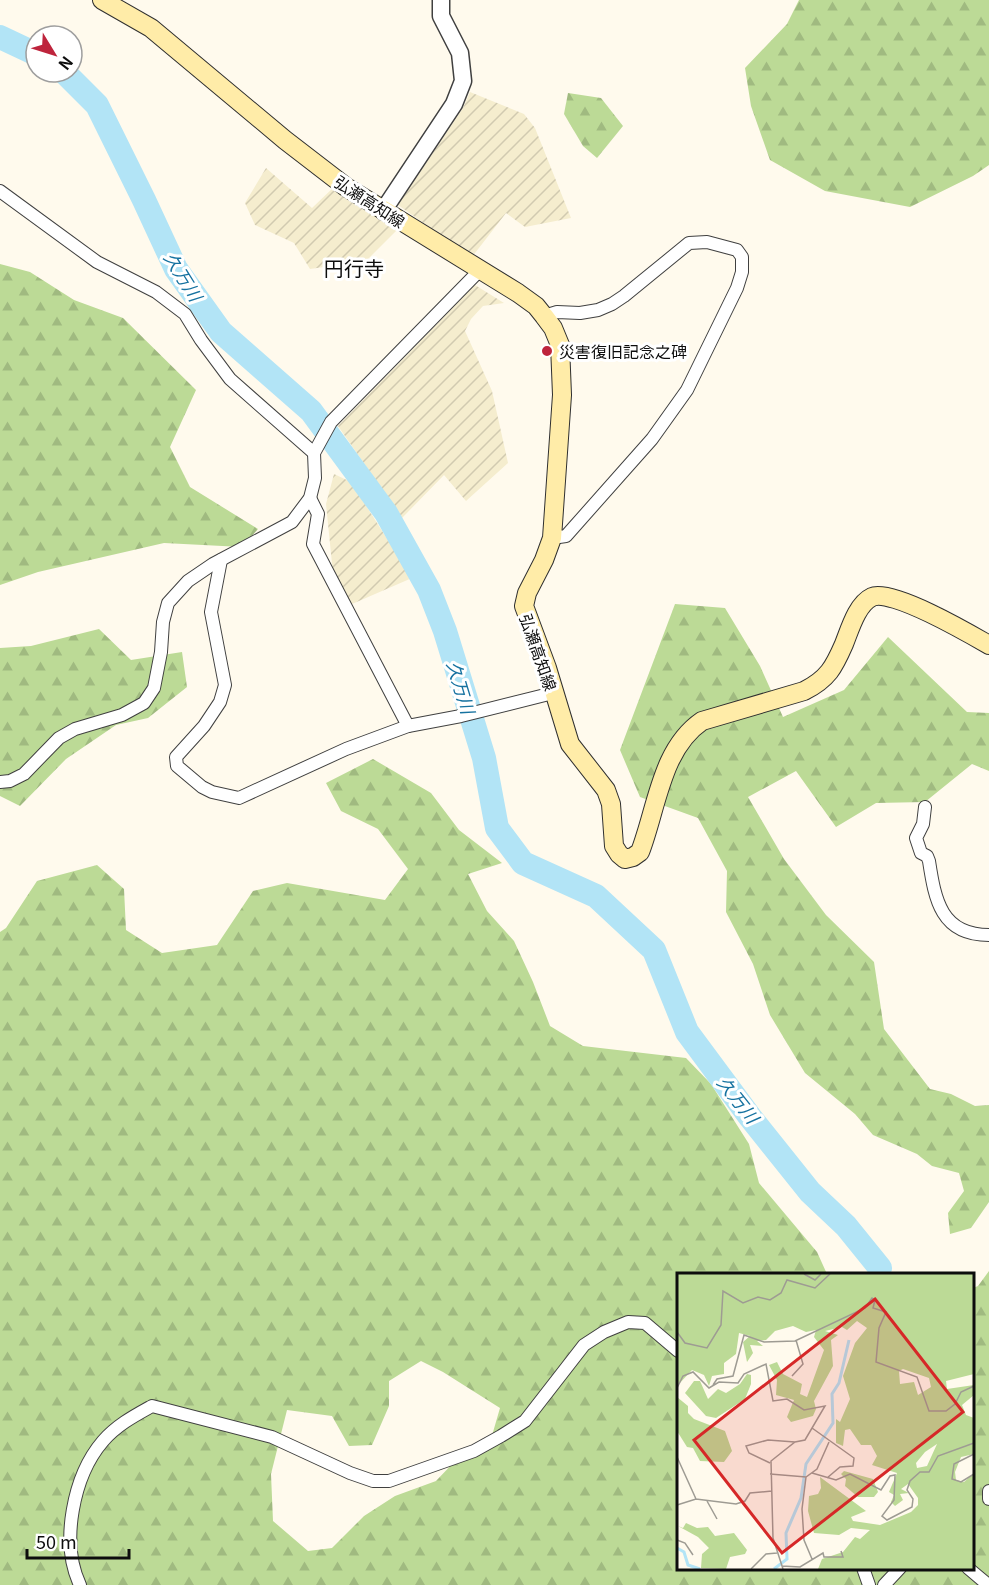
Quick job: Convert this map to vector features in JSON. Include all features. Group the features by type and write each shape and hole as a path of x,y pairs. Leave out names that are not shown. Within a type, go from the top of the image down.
{"main road":[{"name":"弘瀬高知線","path":"102,0 151,28 285,140 346,187 481,269 536,306 553,328 560,345 561,395 552,538 544,560 526,593 524,606 570,744 606,790 611,804 614,846 625,859 640,852 671,760 678,743 689,730 702,721 804,691 819,684 836,662 864,604 872,597 883,595 895,598 989,645"}],"street":[{"path":"383,211 454,104 463,81 460,53 441,16 441,0"},
{"path":"0,191 97,262 156,292 185,314 230,379 314,453"},
{"path":"544,316 557,312 580,313 598,310 612,304 624,297 689,243 707,242 737,250 742,257 742,272 726,313 677,405 652,439 566,536 552,538"},
{"path":"0,782 10,781 24,774 59,738 75,729 122,715 144,703 154,688 163,622 168,603 188,581 221,560 292,522 310,498 315,478 314,453 331,422 481,269"},
{"path":"310,498 318,514 313,544 408,726"},
{"path":"221,560 211,612 225,685 220,702 204,726 176,757 177,766 202,787 212,792 239,798 346,749 408,726 461,716 554,693"},
{"path":"925,807 923,824 916,838 921,853 927,856 929,861 938,906 961,930 973,935 989,935"},
{"path":"80,1585 75,1575 71,1537 75,1496 90,1459 103,1441 118,1426 152,1406 272,1437 350,1473 373,1481 389,1481 474,1451 525,1421 584,1345 612,1329 628,1322 645,1323 677,1350"},
{"path":"989,1491 989,1499"},
{"path":"863,1570 869,1585"},
{"path":"884,1585 899,1570"},
{"path":"969,1570 989,1584"}],"shaded area":[{"path":"470,92 524,114 535,128 571,218 525,227 506,213 472,257 398,205 463,108"},
{"path":"266,168 312,208 334,187 396,231 366,261 310,269 294,243 255,225 245,203"},
{"path":"475,285 504,303 483,306 471,319 465,331 492,391 508,463 466,501 444,475 402,518 338,426"},
{"path":"334,474 351,482 412,578 352,604 333,573 326,504"}],"green space":[{"path":"799,0 989,0 989,165 973,176 910,207 825,191 770,160 751,106 745,68 787,24"},
{"path":"568,93 601,98 623,126 597,158 583,146 564,114"},
{"path":"0,264 30,272 74,300 123,318 196,390 170,447 190,487 258,529 242,547 164,543 38,572 0,585"},
{"path":"675,604 725,608 760,666 783,717 844,690 888,637 967,712 989,713 989,771 972,764 925,802 876,803 836,827 796,771 748,797 784,859 826,915 874,962 884,1029 930,1089 951,1094 975,1106 989,1105 989,1202 971,1228 950,1234 948,1213 964,1191 959,1173 932,1166 917,1154 873,1135 855,1114 805,1073 770,1015 753,964 726,912 727,871 698,818 640,797 620,750"},
{"path":"99,629 131,660 182,652 187,687 148,718 116,725 66,759 20,806 0,796 0,648 31,646"},
{"path":"373,759 431,793 459,830 502,863 468,874 487,911 514,941 550,1026 583,1046 686,1058 711,1084 749,1144 759,1183 817,1252 827,1273 677,1273 677,1570 974,1570 974,1288 978,1286 989,1271 989,1585 0,1585 0,932 6,928 37,881 97,865 124,889 126,930 162,953 217,945 253,891 287,883 385,900 408,869 378,829 341,811 326,783","holes":["421,1361 500,1408 491,1439 456,1460 436,1481 395,1496 364,1516 332,1548 308,1551 273,1521 271,1474 287,1410 332,1416 349,1446 372,1445 389,1406 389,1381"]}],"waterway":[{"name":"久万川","path":"0,37 24,48"},
{"name":"久万川","path":"76,84 97,105 176,269 221,332 311,411 386,513 429,590 445,631 484,758 497,828 523,863 596,896 654,950 687,1032 750,1117 810,1192 846,1226 880,1268"}],"place":[{"name":"災害復旧記念之碑","path":"547,351"}],"district":[{"name":"円行寺","path":"354,267"}]}
